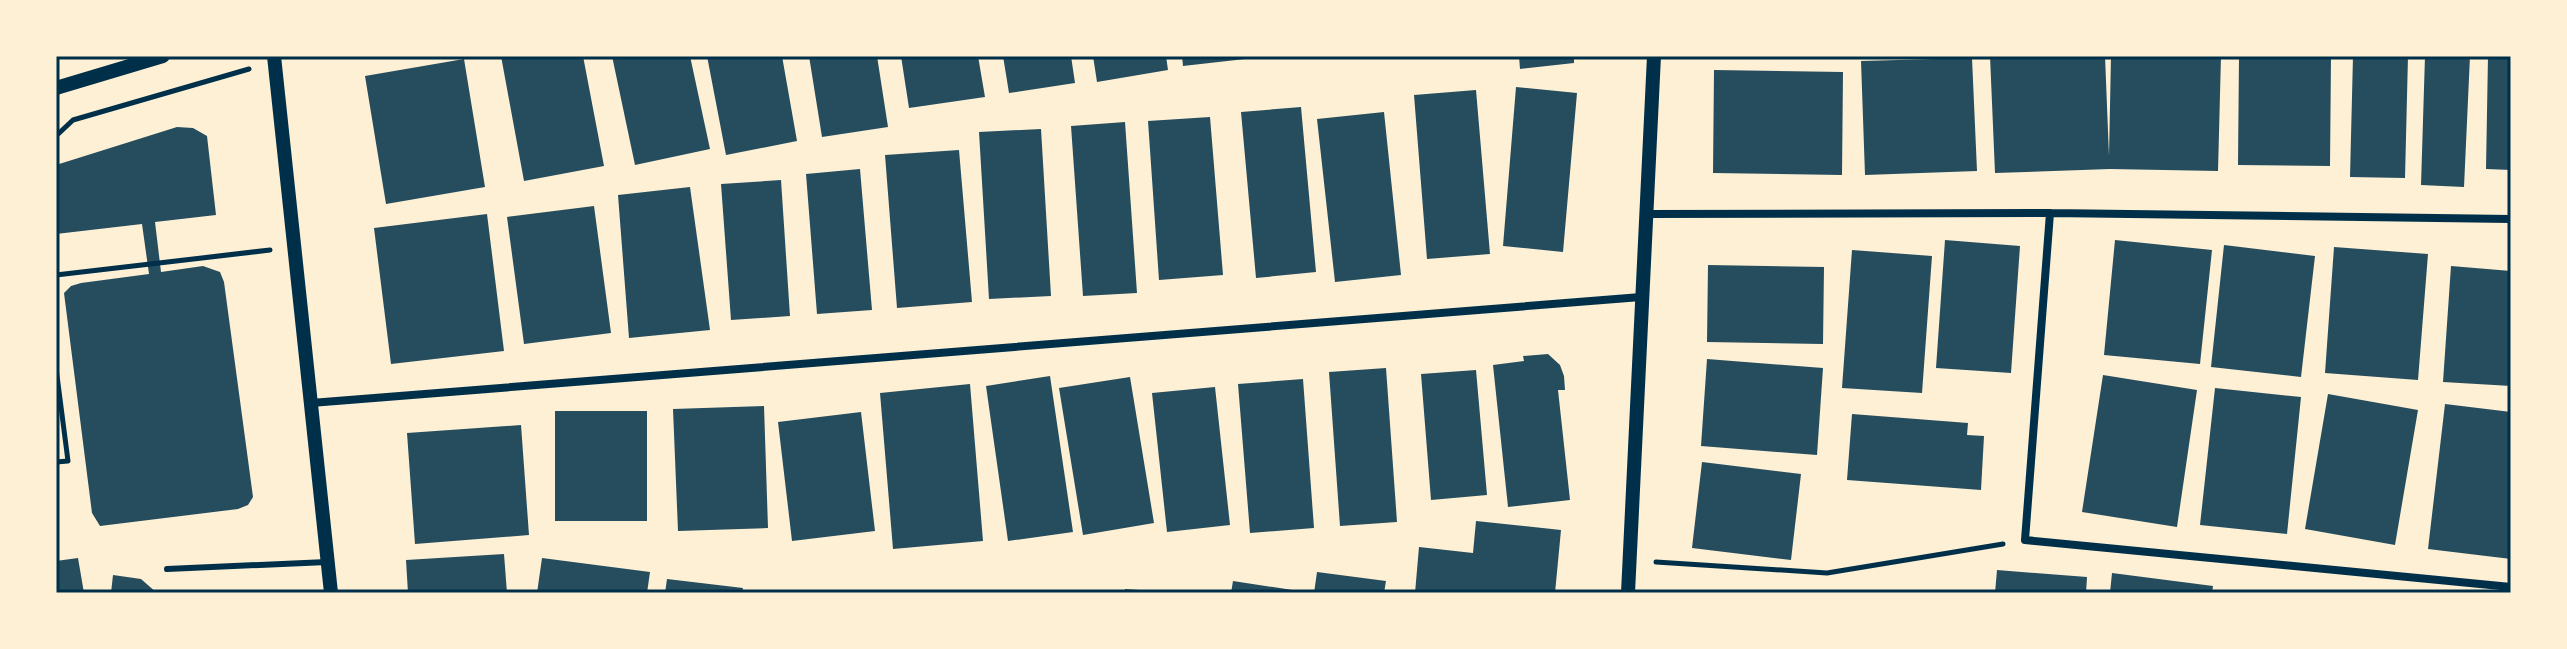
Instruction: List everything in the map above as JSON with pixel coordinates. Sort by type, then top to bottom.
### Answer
[{"type":"street","points":[[56,88],[163,56]]},
{"type":"street","points":[[1628,593],[1654,56]]},
{"type":"street","points":[[274,59],[331,593]]},
{"type":"street","points":[[1645,214],[2050,213],[2511,219]]},
{"type":"street","points":[[2050,213],[2025,540],[2511,587]]},
{"type":"street","points":[[311,403],[1641,297]]},
{"type":"lane","points":[[167,569],[328,562]]},
{"type":"path","points":[[56,136],[73,120],[274,59]]},
{"type":"path","points":[[56,275],[295,247]]},
{"type":"path","points":[[56,368],[68,461],[56,462]]},
{"type":"path","points":[[1631,560],[1827,573],[2025,540]]},
{"type":"building","points":[[501,56],[583,56],[604,166],[524,181]]},
{"type":"building","points":[[612,56],[690,56],[710,149],[635,165]]},
{"type":"building","points":[[707,56],[782,56],[797,141],[726,155]]},
{"type":"building","points":[[809,56],[877,56],[888,127],[822,137]]},
{"type":"building","points":[[901,56],[978,56],[985,97],[909,108]]},
{"type":"building","points":[[1003,56],[1071,56],[1075,83],[1009,93]]},
{"type":"building","points":[[1093,56],[1166,56],[1168,70],[1097,82]]},
{"type":"building","points":[[1182,56],[1254,56],[1254,58],[1183,66]]},
{"type":"building","points":[[1519,56],[1574,56],[1574,63],[1520,69]]},
{"type":"building","points":[[1990,56],[2105,56],[2109,156],[2111,56],[2221,56],[2218,171],[2110,169],[1995,173]]},
{"type":"building","points":[[2239,56],[2331,56],[2330,166],[2238,165]]},
{"type":"building","points":[[2353,56],[2408,56],[2405,178],[2350,177]]},
{"type":"building","points":[[2425,56],[2470,56],[2464,187],[2421,185]]},
{"type":"building","points":[[2488,56],[2511,56],[2511,170],[2486,169]]},
{"type":"building","points":[[1972,58],[1977,171],[1865,175],[1861,61]]},
{"type":"building","points":[[464,59],[485,187],[386,204],[365,76]]},
{"type":"building","points":[[1714,70],[1843,72],[1842,175],[1713,173]]},
{"type":"building","points":[[1516,87],[1577,93],[1563,252],[1503,246]]},
{"type":"building","points":[[1476,90],[1490,254],[1427,259],[1414,95]]},
{"type":"building","points":[[1301,107],[1316,272],[1256,278],[1241,112]]},
{"type":"building","points":[[1384,112],[1401,275],[1335,282],[1317,119]]},
{"type":"building","points":[[1210,117],[1223,275],[1159,280],[1148,121]]},
{"type":"building","points":[[1125,122],[1137,293],[1083,296],[1071,126]]},
{"type":"building","points":[[177,127],[193,128],[207,136],[216,215],[155,222],[161,272],[203,266],[220,272],[224,282],[253,497],[248,505],[238,509],[100,526],[92,513],[64,293],[71,286],[81,283],[149,274],[142,224],[56,234],[56,165]]},
{"type":"building","points":[[1041,129],[1051,296],[989,299],[979,132]]},
{"type":"building","points":[[959,150],[972,302],[897,308],[885,155]]},
{"type":"building","points":[[860,169],[872,310],[817,314],[806,174]]},
{"type":"building","points":[[781,180],[790,316],[731,320],[721,184]]},
{"type":"building","points":[[690,187],[710,330],[629,338],[618,195]]},
{"type":"building","points":[[594,206],[611,333],[524,344],[507,217]]},
{"type":"building","points":[[487,214],[504,351],[391,364],[374,228]]},
{"type":"building","points":[[1945,240],[2020,246],[2011,373],[1936,368]]},
{"type":"building","points":[[2115,240],[2212,250],[2200,364],[2104,355]]},
{"type":"building","points":[[2224,245],[2315,256],[2301,377],[2211,367]]},
{"type":"building","points":[[2334,247],[2428,254],[2418,380],[2325,373]]},
{"type":"building","points":[[1852,250],[1932,256],[1922,393],[1842,388]]},
{"type":"building","points":[[1708,265],[1824,267],[1823,344],[1707,342]]},
{"type":"building","points":[[2451,266],[2511,271],[2511,386],[2443,382]]},
{"type":"building","points":[[1548,354],[1560,365],[1564,376],[1565,390],[1558,390],[1570,500],[1508,507],[1493,365],[1524,361],[1523,356]]},
{"type":"building","points":[[1707,359],[1823,368],[1817,455],[1701,446]]},
{"type":"building","points":[[1386,368],[1397,522],[1340,526],[1329,372]]},
{"type":"building","points":[[1476,370],[1487,495],[1431,500],[1421,374]]},
{"type":"building","points":[[2103,375],[2197,390],[2177,527],[2082,512]]},
{"type":"building","points":[[1050,376],[1073,532],[1008,541],[986,386]]},
{"type":"building","points":[[1130,377],[1154,523],[1083,535],[1059,388]]},
{"type":"building","points":[[1303,379],[1314,528],[1250,533],[1238,384]]},
{"type":"building","points":[[970,384],[983,541],[893,549],[880,393]]},
{"type":"building","points":[[1215,387],[1230,525],[1167,532],[1152,393]]},
{"type":"building","points":[[2215,388],[2301,397],[2287,534],[2200,525]]},
{"type":"building","points":[[2328,394],[2418,410],[2395,545],[2305,529]]},
{"type":"building","points":[[2445,404],[2511,412],[2511,559],[2428,549]]},
{"type":"building","points":[[764,406],[768,528],[678,531],[673,409]]},
{"type":"building","points":[[555,411],[647,411],[647,521],[555,521]]},
{"type":"building","points":[[861,412],[875,531],[792,541],[778,422]]},
{"type":"building","points":[[1852,414],[1968,423],[1967,435],[1984,436],[1981,490],[1847,480]]},
{"type":"building","points":[[521,425],[529,535],[415,544],[407,433]]},
{"type":"building","points":[[1702,462],[1801,474],[1791,560],[1692,548]]},
{"type":"building","points":[[1476,521],[1561,530],[1555,593],[1415,593],[1419,547],[1473,553]]},
{"type":"building","points":[[504,554],[507,593],[408,593],[406,560]]},
{"type":"building","points":[[78,558],[84,593],[56,593],[56,561]]},
{"type":"building","points":[[542,558],[650,572],[647,593],[537,593]]},
{"type":"building","points":[[1997,570],[2087,577],[2086,593],[1995,593]]},
{"type":"building","points":[[1317,572],[1386,581],[1384,593],[1314,593]]},
{"type":"building","points":[[2112,573],[2213,586],[2212,593],[2110,593]]},
{"type":"building","points":[[113,575],[141,579],[157,593],[111,593]]},
{"type":"building","points":[[667,579],[743,588],[742,593],[665,593]]},
{"type":"building","points":[[1233,581],[1299,591],[1231,593]]},
{"type":"building","points":[[1125,589],[1153,591],[1153,593],[1125,593]]}]
